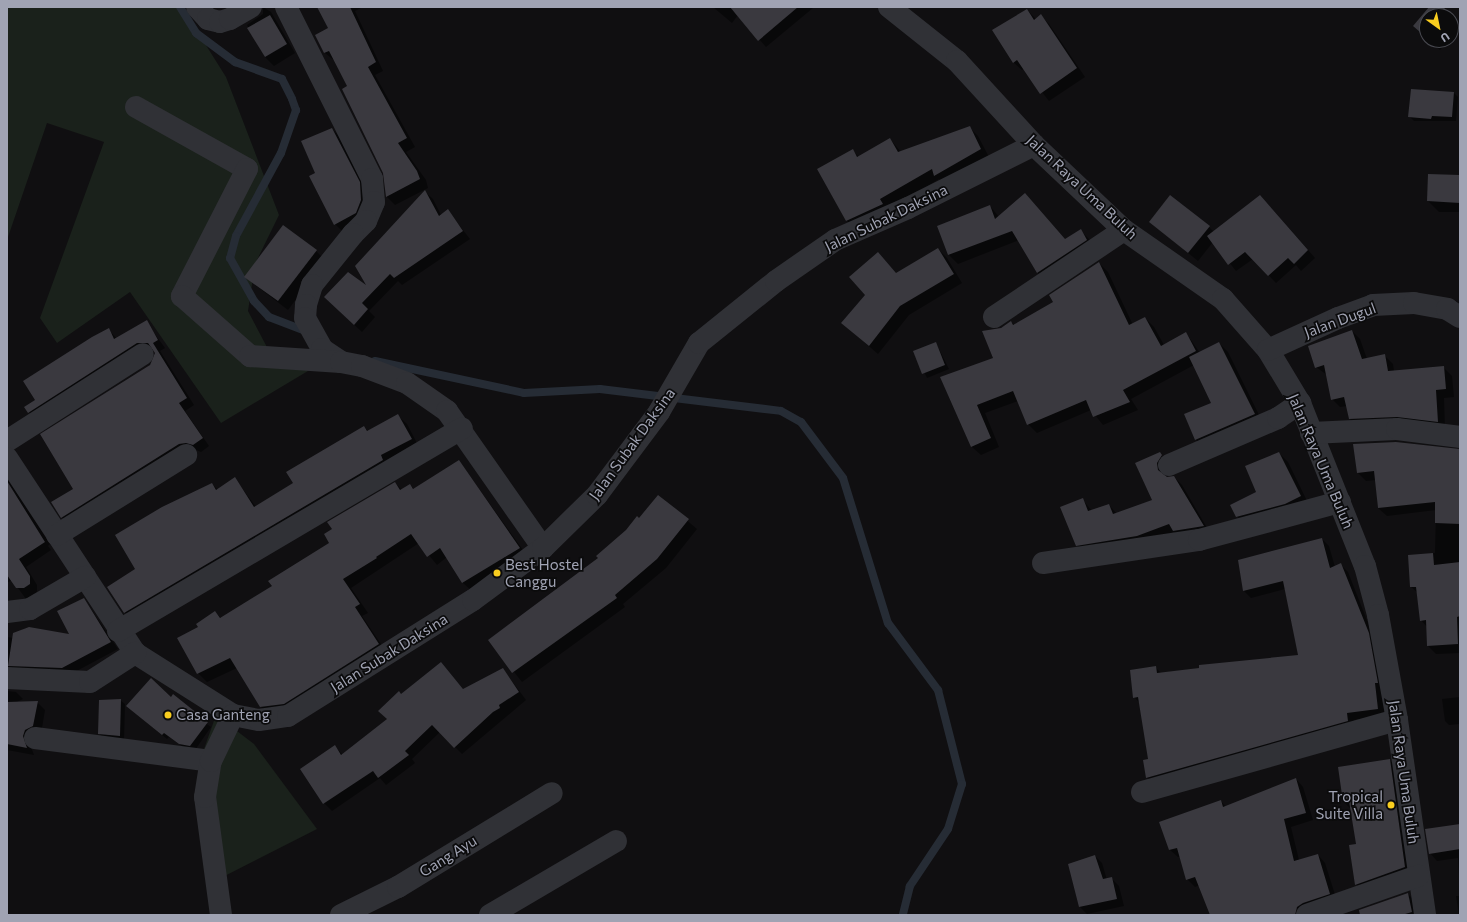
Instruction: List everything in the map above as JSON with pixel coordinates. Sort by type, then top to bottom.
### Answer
[{"type":"street","points":[[197,7],[208,19],[220,22],[230,20],[251,7]]},
{"type":"street","points":[[286,7],[372,179],[374,202],[366,221],[353,234],[312,285],[306,305],[305,318],[322,349],[341,362]]},
{"type":"street","name":"Jalan Raya Uma Buluh","points":[[889,7],[957,61],[1034,145],[1124,230],[1223,299],[1268,350],[1300,403],[1365,566],[1378,615],[1397,720],[1418,876],[1425,915]]},
{"type":"street","points":[[136,107],[247,169],[182,296],[250,356],[341,362],[362,366],[407,383],[447,411],[462,428],[543,548]]},
{"type":"street","name":"Jalan Subak Daksina","points":[[233,715],[260,720],[288,716],[473,600],[543,548],[597,495],[659,412],[699,343],[776,281],[835,240],[908,208],[1034,145]]},
{"type":"street","points":[[994,317],[1124,230]]},
{"type":"street","name":"Jalan Dugul","points":[[1268,350],[1338,318],[1373,305],[1414,303],[1447,309],[1460,317]]},
{"type":"street","points":[[7,441],[142,354]]},
{"type":"street","points":[[1169,465],[1278,418],[1300,403]]},
{"type":"street","points":[[118,631],[462,428]]},
{"type":"street","points":[[1311,433],[1397,429],[1460,437]]},
{"type":"street","points":[[57,536],[186,455]]},
{"type":"street","points":[[7,458],[85,577],[118,631],[135,653],[233,715],[211,761],[205,797],[221,915]]},
{"type":"street","points":[[1042,562],[1199,540],[1340,502]]},
{"type":"street","points":[[7,612],[30,609],[85,577]]},
{"type":"street","points":[[7,678],[90,682],[135,653]]},
{"type":"street","points":[[1142,792],[1397,720]]},
{"type":"street","points":[[35,738],[211,761]]},
{"type":"street","name":"Gang Ayu","points":[[341,915],[398,887],[552,793]]},
{"type":"street","points":[[490,915],[616,841]]},
{"type":"street","points":[[1307,915],[1418,876]]},
{"type":"shaded area","points":[[7,7],[182,7],[226,77],[279,215],[255,264],[248,311],[269,351],[313,368],[221,423],[130,292],[57,343],[40,318],[104,142],[47,123],[7,240]]},
{"type":"shaded area","points":[[216,715],[254,744],[317,829],[207,885],[198,766]]},
{"type":"building","points":[[317,7],[350,7],[376,62],[368,67],[407,138],[398,143],[417,171],[420,179],[386,197],[383,173],[342,89],[347,86],[329,51],[324,53],[315,35],[328,28]]},
{"type":"building","points":[[730,7],[798,7],[758,41]]},
{"type":"building","points":[[1443,7],[1444,8],[1428,8]]},
{"type":"building","points":[[1027,9],[1034,20],[1041,14],[1077,68],[1040,94],[1017,60],[1013,63],[992,30]]},
{"type":"building","points":[[270,15],[287,44],[265,57],[247,28]]},
{"type":"building","points":[[1419,19],[1419,31],[1413,26]]},
{"type":"building","points":[[1411,89],[1454,92],[1452,117],[1432,116],[1431,119],[1408,117]]},
{"type":"building","points":[[970,126],[981,149],[934,176],[932,169],[880,199],[883,204],[846,221],[817,169],[853,149],[857,157],[890,138],[898,152]]},
{"type":"building","points":[[332,128],[360,182],[361,200],[356,213],[334,225],[309,176],[315,173],[301,141]]},
{"type":"building","points":[[1428,174],[1460,175],[1460,203],[1427,201]]},
{"type":"building","points":[[425,190],[439,216],[448,209],[463,231],[394,278],[390,274],[362,303],[368,309],[354,325],[324,297],[348,272],[366,285],[355,266]]},
{"type":"building","points":[[1025,193],[1065,239],[1081,229],[1087,240],[1037,273],[1012,231],[948,255],[937,226],[990,205],[995,219]]},
{"type":"building","points":[[1170,195],[1210,226],[1188,253],[1149,222]]},
{"type":"building","points":[[1260,195],[1308,250],[1294,264],[1288,258],[1268,276],[1245,252],[1228,265],[1207,236]]},
{"type":"building","points":[[283,225],[317,250],[278,301],[244,277]]},
{"type":"building","points":[[938,248],[954,274],[900,306],[869,346],[841,323],[865,295],[849,277],[878,252],[896,273]]},
{"type":"building","points":[[1099,262],[1129,325],[1145,317],[1161,346],[1186,332],[1196,351],[1123,390],[1130,402],[1093,417],[1086,400],[1027,425],[1013,391],[977,405],[991,438],[971,447],[940,377],[993,358],[982,331],[1001,328],[1011,321],[1013,325],[1053,302],[1049,295]]},
{"type":"building","points":[[147,320],[158,340],[153,343],[187,398],[179,403],[203,438],[193,445],[186,443],[179,444],[61,518],[51,502],[73,489],[40,434],[150,365],[155,353],[148,343],[137,343],[28,413],[24,407],[35,400],[23,381],[92,337],[109,328],[114,339]]},
{"type":"building","points":[[1352,330],[1362,359],[1385,354],[1388,371],[1444,366],[1446,389],[1436,390],[1438,422],[1397,417],[1349,419],[1344,397],[1331,400],[1324,365],[1315,368],[1308,346]]},
{"type":"building","points":[[936,342],[945,365],[922,374],[913,351]]},
{"type":"building","points":[[1219,342],[1255,414],[1195,440],[1184,414],[1211,403],[1189,357]]},
{"type":"building","points":[[398,414],[412,439],[381,455],[383,460],[124,613],[107,587],[135,569],[115,535],[162,507],[212,483],[216,490],[235,477],[254,507],[293,483],[286,472],[364,426],[367,431]]},
{"type":"building","points":[[1396,442],[1460,449],[1460,524],[1435,523],[1435,502],[1378,508],[1374,471],[1357,473],[1353,444]]},
{"type":"building","points":[[1160,452],[1162,455],[1157,463],[1158,470],[1167,477],[1174,476],[1204,526],[1173,531],[1169,524],[1137,536],[1076,546],[1060,507],[1083,498],[1088,511],[1109,504],[1113,514],[1152,500],[1135,463]]},
{"type":"building","points":[[1279,452],[1301,496],[1285,504],[1236,517],[1230,505],[1256,492],[1245,466]]},
{"type":"building","points":[[459,460],[520,548],[462,583],[440,548],[427,557],[411,534],[376,557],[377,558],[343,579],[360,604],[355,607],[379,644],[284,704],[260,707],[230,658],[197,674],[177,638],[198,627],[196,624],[215,611],[220,618],[272,586],[268,581],[329,543],[324,534],[332,529],[327,522],[395,482],[400,490],[410,484],[413,489]]},
{"type":"building","points":[[7,481],[45,542],[19,559],[30,576],[30,584],[24,588],[16,588],[7,575]]},
{"type":"building","points":[[658,495],[689,519],[657,559],[615,595],[617,598],[512,673],[488,640],[598,558],[596,556],[626,530],[637,516],[639,518]]},
{"type":"building","points":[[1322,538],[1330,568],[1341,563],[1369,633],[1378,683],[1375,683],[1378,709],[1347,713],[1348,721],[1146,778],[1143,760],[1148,759],[1138,697],[1133,698],[1130,670],[1156,666],[1157,673],[1199,668],[1199,665],[1298,655],[1283,581],[1243,591],[1238,560]]},
{"type":"building","points":[[1433,553],[1434,565],[1460,562],[1460,616],[1457,617],[1458,644],[1427,646],[1426,620],[1420,621],[1416,587],[1410,587],[1408,555]]},
{"type":"building","points":[[84,598],[111,642],[62,668],[8,666],[13,633],[29,627],[69,634],[57,611]]},
{"type":"building","points":[[441,662],[463,689],[503,668],[519,692],[499,705],[500,708],[493,712],[454,748],[432,725],[405,751],[409,755],[378,778],[373,771],[323,804],[300,769],[335,745],[341,755],[387,719],[378,711],[399,691],[401,694]]},
{"type":"building","points":[[151,678],[171,697],[173,694],[208,722],[190,746],[179,744],[164,733],[162,735],[126,706]]},
{"type":"building","points":[[121,699],[120,736],[98,734],[99,700]]},
{"type":"building","points":[[38,701],[33,726],[25,730],[23,736],[27,748],[7,744],[7,702]]},
{"type":"building","points":[[1390,759],[1405,867],[1355,885],[1349,845],[1356,844],[1349,801],[1343,802],[1338,767]]},
{"type":"building","points":[[1296,778],[1306,813],[1284,819],[1294,861],[1318,854],[1330,894],[1303,903],[1297,907],[1295,915],[1210,915],[1195,877],[1186,880],[1177,848],[1169,850],[1159,822],[1221,800],[1223,807]]},
{"type":"building","points":[[1460,824],[1460,849],[1429,854],[1425,829]]},
{"type":"building","points":[[1095,855],[1103,879],[1112,877],[1117,899],[1079,907],[1068,864]]},
{"type":"building","points":[[1408,893],[1412,912],[1402,915],[1360,915],[1359,910]]},
{"type":"waterway","points":[[180,7],[196,33],[235,62],[282,79],[292,99],[296,110],[281,153],[236,236],[230,258],[254,301],[269,317],[308,332]]},
{"type":"waterway","points":[[375,361],[524,393],[600,389],[781,411],[801,422],[843,478],[888,623],[938,690],[962,784],[948,829],[910,886],[903,915]]},
{"type":"place","name":"Best Hostel Canggu","points":[[497,573]]},
{"type":"place","name":"Casa Ganteng","points":[[168,715]]},
{"type":"place","name":"Tropical Suite Villa","points":[[1391,805]]}]
